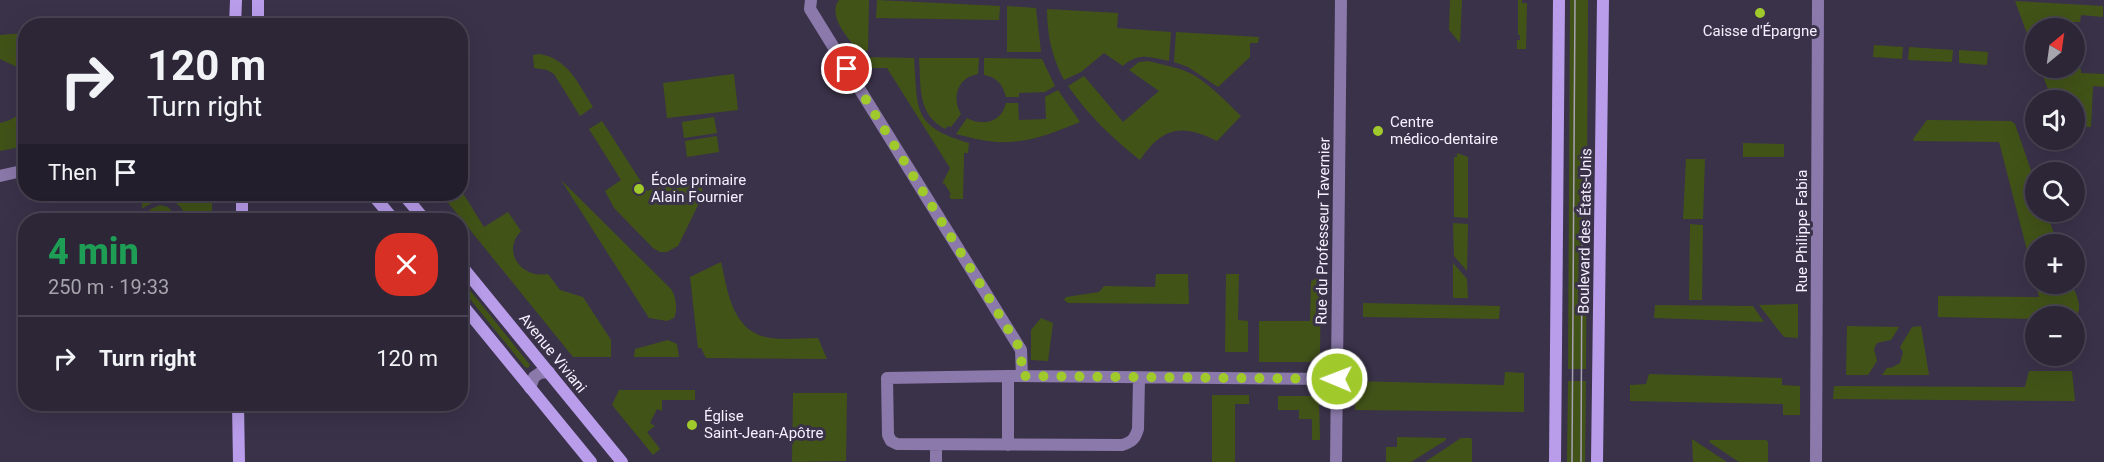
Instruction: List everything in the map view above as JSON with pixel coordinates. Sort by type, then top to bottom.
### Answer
[{"type":"main road","points":[[235,18],[236,0]]},
{"type":"main road","points":[[258,0],[258,18]]},
{"type":"main road","name":"Boulevard des États-Unis","points":[[1555,462],[1559,0]]},
{"type":"main road","name":"Boulevard des États-Unis","points":[[1598,462],[1603,0]]},
{"type":"main road","points":[[378,201],[388,213]]},
{"type":"main road","points":[[409,201],[419,213]]},
{"type":"main road","name":"Avenue Viviani","points":[[468,274],[621,462]]},
{"type":"main road","points":[[468,312],[591,462]]},
{"type":"main road","points":[[238,411],[239,462]]},
{"type":"street","points":[[811,0],[810,9],[1021,350],[1022,376]]},
{"type":"street","name":"Rue du Professeur Tavernier","points":[[1336,462],[1341,0]]},
{"type":"street","name":"Rue Philippe Fabia","points":[[1816,462],[1818,0]]},
{"type":"street","points":[[0,176],[18,172]]},
{"type":"street","points":[[531,388],[534,377],[540,373],[549,372]]},
{"type":"street","points":[[1008,376],[1008,445]]},
{"type":"street","points":[[1139,378],[1136,437],[1131,442],[1122,445],[897,444],[891,441],[888,435],[887,378],[1022,376],[1337,379]]},
{"type":"street","points":[[936,445],[936,462]]},
{"type":"green space","points":[[839,0],[869,0],[868,51],[857,50],[840,26],[835,13]]},
{"type":"green space","points":[[877,0],[1000,6],[999,20],[876,18]]},
{"type":"green space","points":[[1450,0],[1462,0],[1460,43],[1449,30]]},
{"type":"green space","points":[[1518,0],[1527,3],[1526,49],[1517,49],[1517,40],[1520,40]]},
{"type":"green space","points":[[1570,0],[1588,0],[1586,369],[1568,369]]},
{"type":"green space","points":[[2015,1],[2103,6],[2103,17],[2081,15],[2081,18],[2025,18],[2025,28]]},
{"type":"green space","points":[[1007,6],[1036,8],[1041,52],[1007,52]]},
{"type":"green space","points":[[1047,9],[1118,13],[1117,28],[1171,32],[1169,61],[1139,57],[1123,66],[1104,53],[1081,72],[1064,80],[1051,46]]},
{"type":"green space","points":[[1176,32],[1259,37],[1258,43],[1250,43],[1250,57],[1218,87],[1188,67],[1174,62]]},
{"type":"green space","points":[[18,34],[18,69],[0,59],[0,35]]},
{"type":"green space","points":[[1874,45],[1903,47],[1902,59],[1873,57]]},
{"type":"green space","points":[[1909,47],[1953,50],[1952,62],[1908,60]]},
{"type":"green space","points":[[1959,50],[1988,52],[1987,65],[1959,63]]},
{"type":"green space","points":[[539,54],[558,61],[565,67],[593,107],[580,116],[554,74],[547,70],[534,68],[533,55]]},
{"type":"green space","points":[[862,57],[914,58],[916,91],[922,114],[937,130],[969,143],[968,153],[964,153],[963,199],[951,199],[949,196],[951,194],[944,183],[942,184],[950,168],[887,68],[868,68]]},
{"type":"green space","points":[[919,58],[979,58],[978,74],[966,79],[958,89],[957,101],[961,114],[951,127],[948,126],[945,129],[936,123],[925,108],[922,99]]},
{"type":"green space","points":[[984,58],[1042,59],[1055,86],[1045,92],[1019,93],[1019,97],[1006,97],[999,82],[984,75]]},
{"type":"green space","points":[[1148,61],[1180,69],[1197,77],[1241,116],[1217,141],[1193,132],[1174,131],[1156,141],[1140,160],[1101,126],[1068,86],[1084,76],[1123,122],[1159,91],[1129,70],[1139,62]]},
{"type":"green space","points":[[2085,73],[2104,74],[2104,87],[2093,86],[2091,127],[2085,127],[2085,90],[2048,90],[2044,78],[2085,78]]},
{"type":"green space","points":[[734,74],[738,110],[667,118],[663,83]]},
{"type":"green space","points":[[1058,90],[1080,122],[1016,142],[988,141],[956,134],[967,118],[979,122],[991,121],[1000,115],[1006,103],[1018,103],[1019,120],[1046,119],[1045,97]]},
{"type":"green space","points":[[18,115],[18,147],[0,151],[0,123]]},
{"type":"green space","points":[[714,117],[717,133],[684,138],[682,122]]},
{"type":"green space","points":[[1927,120],[2011,121],[2015,124],[2028,162],[2025,162],[2025,222],[2050,222],[2054,234],[2025,234],[2025,242],[1999,142],[1914,141],[1913,139]]},
{"type":"green space","points":[[602,121],[647,191],[683,179],[697,181],[702,186],[703,195],[678,246],[667,252],[660,252],[653,248],[614,208],[605,191],[621,180],[589,129]]},
{"type":"green space","points":[[717,136],[719,152],[687,157],[685,141]]},
{"type":"green space","points":[[1743,143],[1784,144],[1784,157],[1743,157]]},
{"type":"green space","points":[[1457,153],[1468,157],[1468,218],[1454,217],[1454,157],[1457,157]]},
{"type":"green space","points":[[1686,159],[1705,159],[1703,219],[1683,219]]},
{"type":"green space","points":[[561,180],[671,289],[676,303],[674,318],[667,321],[649,318]]},
{"type":"green space","points":[[142,201],[158,201],[155,202],[142,209]]},
{"type":"green space","points":[[169,201],[212,201],[212,213],[184,213],[175,203]]},
{"type":"green space","points":[[447,201],[468,201],[484,227],[508,212],[521,231],[513,247],[517,262],[530,272],[548,274],[560,290],[583,297],[611,340],[611,357],[573,357],[468,227],[468,213],[456,213]]},
{"type":"green space","points":[[160,205],[168,207],[174,213],[146,213]]},
{"type":"green space","points":[[1453,223],[1468,224],[1467,271],[1454,256]]},
{"type":"green space","points":[[1690,224],[1703,225],[1702,300],[1689,300]]},
{"type":"green space","points":[[721,262],[734,309],[748,328],[758,335],[771,338],[818,338],[827,359],[706,358],[701,348],[698,348],[690,277]]},
{"type":"green space","points":[[1453,263],[1467,279],[1468,298],[1453,298]]},
{"type":"green space","points":[[1156,274],[1188,274],[1189,304],[1068,303],[1064,300],[1066,297],[1099,292],[1104,286],[1155,287]]},
{"type":"green space","points":[[1226,274],[1239,274],[1238,320],[1248,321],[1248,352],[1225,352]]},
{"type":"green space","points":[[1321,276],[1320,353],[1310,362],[1259,362],[1259,321],[1310,321],[1311,281]]},
{"type":"green space","points":[[468,288],[530,365],[528,368],[468,297]]},
{"type":"green space","points":[[2038,294],[2076,294],[2079,306],[2025,306],[2025,319],[1938,317],[1938,296],[2039,297]]},
{"type":"green space","points":[[1363,303],[1500,306],[1499,319],[1363,317]]},
{"type":"green space","points":[[1798,304],[1798,338],[1784,337],[1759,305]]},
{"type":"green space","points":[[1655,305],[1753,306],[1764,322],[1654,318]]},
{"type":"green space","points":[[1041,318],[1053,323],[1048,361],[1031,360],[1031,330]]},
{"type":"green space","points":[[1847,326],[1899,327],[1891,340],[1877,343],[1874,349],[1877,361],[1868,375],[1846,375]]},
{"type":"green space","points":[[1921,326],[1929,375],[1882,375],[1887,368],[1900,363],[1903,352],[1900,347],[1912,327]]},
{"type":"green space","points":[[668,340],[677,344],[679,357],[634,357],[635,349]]},
{"type":"green space","points":[[2029,371],[2072,371],[2075,401],[1833,399],[1834,386],[2025,387]]},
{"type":"green space","points":[[1505,372],[1524,373],[1524,412],[1355,410],[1355,381],[1504,385]]},
{"type":"green space","points":[[1649,374],[1782,378],[1782,385],[1800,386],[1800,415],[1783,415],[1783,404],[1630,401],[1630,385],[1646,384]]},
{"type":"green space","points":[[1568,381],[1586,381],[1585,462],[1567,462]]},
{"type":"green space","points":[[619,390],[695,390],[695,400],[662,400],[662,411],[657,409],[650,423],[655,426],[647,432],[660,449],[653,455],[612,405]]},
{"type":"green space","points":[[793,393],[847,393],[846,461],[792,462]]},
{"type":"green space","points":[[1212,395],[1249,395],[1249,404],[1235,404],[1235,462],[1212,462]]},
{"type":"green space","points":[[1278,396],[1311,396],[1319,399],[1320,440],[1312,440],[1312,419],[1299,419],[1299,410],[1278,410]]},
{"type":"green space","points":[[1397,437],[1446,438],[1446,440],[1411,462],[1386,462],[1386,447],[1397,447]]},
{"type":"green space","points":[[1461,438],[1472,440],[1472,462],[1425,462]]},
{"type":"green space","points":[[1692,439],[1727,462],[1693,462]]},
{"type":"green space","points":[[1710,440],[1766,440],[1768,442],[1768,462],[1739,462],[1709,442]]},
{"type":"tram line","points":[[1572,462],[1575,0]]},
{"type":"tram line","points":[[1581,462],[1582,240]]},
{"type":"place","name":"Caisse d'Épargne","points":[[1760,13]]},
{"type":"place","name":"Centre médico-dentaire","points":[[1378,131]]},
{"type":"place","name":"École primaire Alain Fournier","points":[[639,189]]},
{"type":"place","name":"Église Saint-Jean-Apôtre","points":[[692,425]]},
{"type":"route","points":[[847,69],[1021,350],[1022,376],[1337,379]]}]
